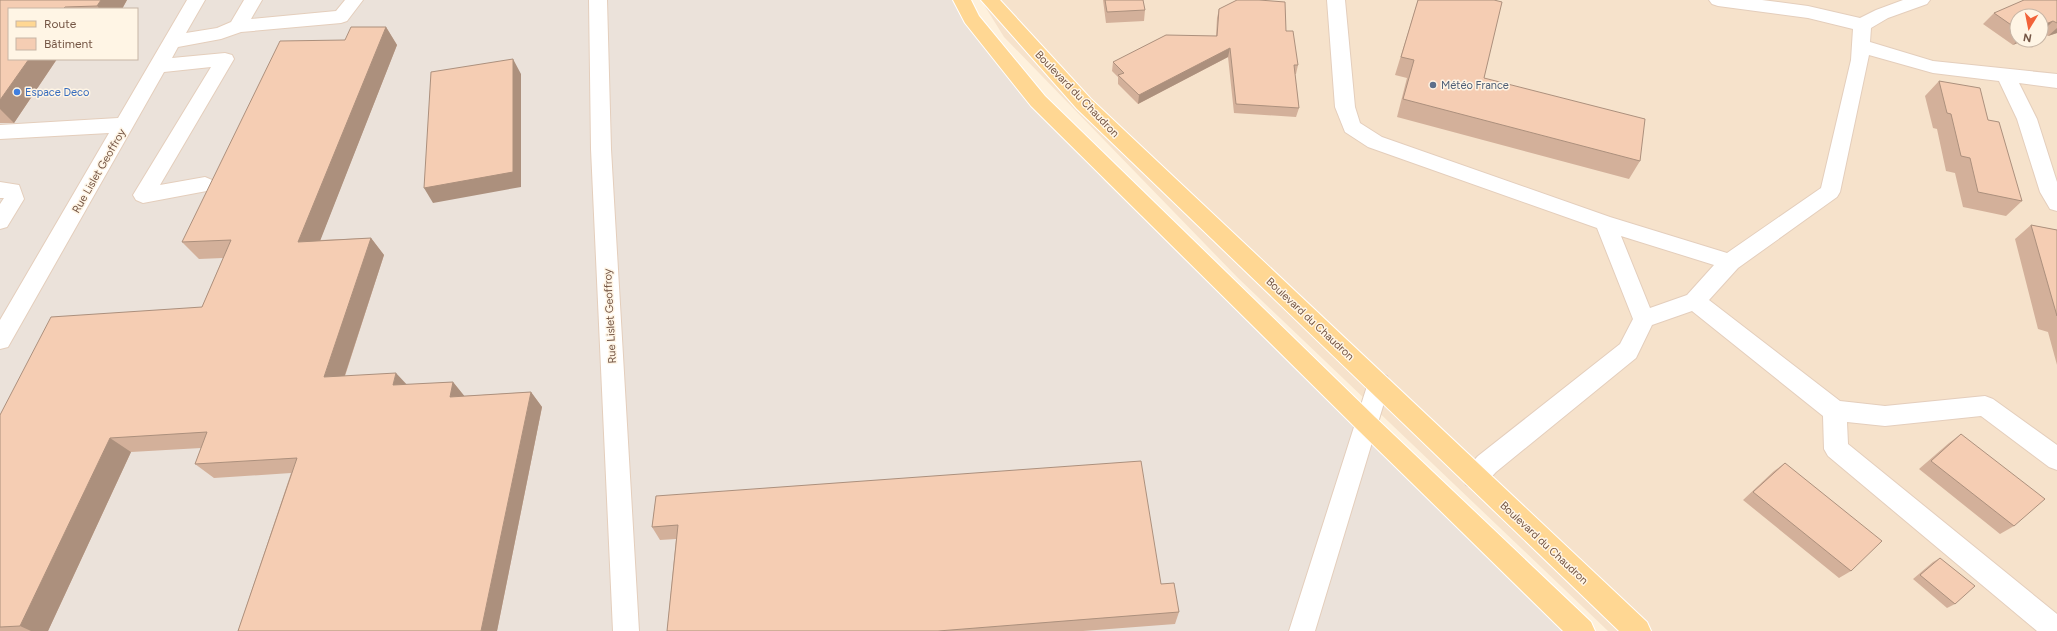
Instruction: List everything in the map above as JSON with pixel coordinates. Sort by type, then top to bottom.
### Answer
[{"type":"main road","points":[[962,0],[971,19],[1038,101],[1367,424],[1582,631]]},
{"type":"main road","name":"Boulevard du Chaudron","points":[[991,2],[1084,104],[1638,631]]},
{"type":"street","name":"Rue Lislet Geoffroy","points":[[0,340],[196,0]]},
{"type":"street","points":[[238,26],[253,0]]},
{"type":"street","points":[[172,42],[221,33],[238,26],[341,17],[354,0]]},
{"type":"street","name":"Rue Lislet Geoffroy","points":[[598,0],[601,149],[626,631]]},
{"type":"street","points":[[1336,0],[1345,107],[1352,127],[1374,142],[1605,223],[1730,262]]},
{"type":"street","points":[[1718,0],[1808,12],[1862,25],[1882,14],[1922,0]]},
{"type":"street","points":[[1475,477],[1487,464],[1628,351],[1644,319],[1695,301],[1730,262],[1830,192],[1860,60],[1862,25]]},
{"type":"street","points":[[1861,46],[1933,66],[2057,81]]},
{"type":"street","points":[[158,66],[225,59],[143,195],[205,185]]},
{"type":"street","points":[[2006,76],[2027,119],[2050,192],[2057,203]]},
{"type":"street","points":[[0,132],[125,125]]},
{"type":"street","points":[[0,190],[12,190],[14,199],[0,221]]},
{"type":"street","points":[[1605,223],[1644,319]]},
{"type":"street","points":[[1695,301],[1835,411],[1885,416],[1985,406],[2057,459]]},
{"type":"street","points":[[1302,631],[1379,383]]},
{"type":"street","points":[[1835,411],[1836,449],[2057,631]]},
{"type":"shaded area","points":[[0,0],[964,0],[987,43],[1104,180],[1562,631],[0,631]]},
{"type":"shaded area","points":[[981,0],[2057,0],[2057,631],[1608,631],[1238,278],[1004,37]]},
{"type":"building","points":[[0,0],[101,0],[97,6],[64,8],[8,8],[8,60],[28,60],[0,100]]},
{"type":"building","points":[[1105,0],[1143,0],[1145,10],[1107,12]]},
{"type":"building","points":[[1237,0],[1285,2],[1286,31],[1293,31],[1298,65],[1294,65],[1299,108],[1236,104],[1230,48],[1139,95],[1118,75],[1124,73],[1113,62],[1166,35],[1217,36],[1219,9]]},
{"type":"building","name":"Météo France","points":[[1418,0],[1494,0],[1502,2],[1484,78],[1645,119],[1640,161],[1403,99],[1414,60],[1401,57]]},
{"type":"building","points":[[2024,0],[2057,0],[2057,23],[2053,21],[2049,23],[2049,8],[2009,8],[2009,23],[1994,13]]},
{"type":"building","points":[[351,27],[386,27],[298,242],[371,238],[324,377],[396,373],[393,385],[453,382],[450,397],[531,392],[481,631],[238,631],[297,458],[195,464],[207,432],[110,438],[20,626],[0,627],[0,415],[51,317],[202,307],[231,240],[182,242],[280,41],[345,40]]},
{"type":"building","points":[[513,59],[513,172],[424,188],[431,72]]},
{"type":"building","points":[[1939,81],[1980,88],[1988,120],[1999,122],[2022,201],[1978,192],[1970,158],[1961,156],[1951,114],[1947,113]]},
{"type":"building","points":[[2031,225],[2057,230],[2057,316]]},
{"type":"building","points":[[1961,434],[2045,499],[2014,526],[1931,461]]},
{"type":"building","points":[[1141,461],[1161,584],[1174,583],[1179,612],[938,631],[667,631],[678,525],[652,527],[656,496]]},
{"type":"building","points":[[1785,463],[1882,541],[1851,571],[1753,492]]},
{"type":"building","points":[[1940,558],[1975,586],[1955,604],[1920,575]]},
{"type":"place","name":"Météo France","points":[[1433,85]]},
{"type":"place","name":"Espace Deco","points":[[17,92]]}]
